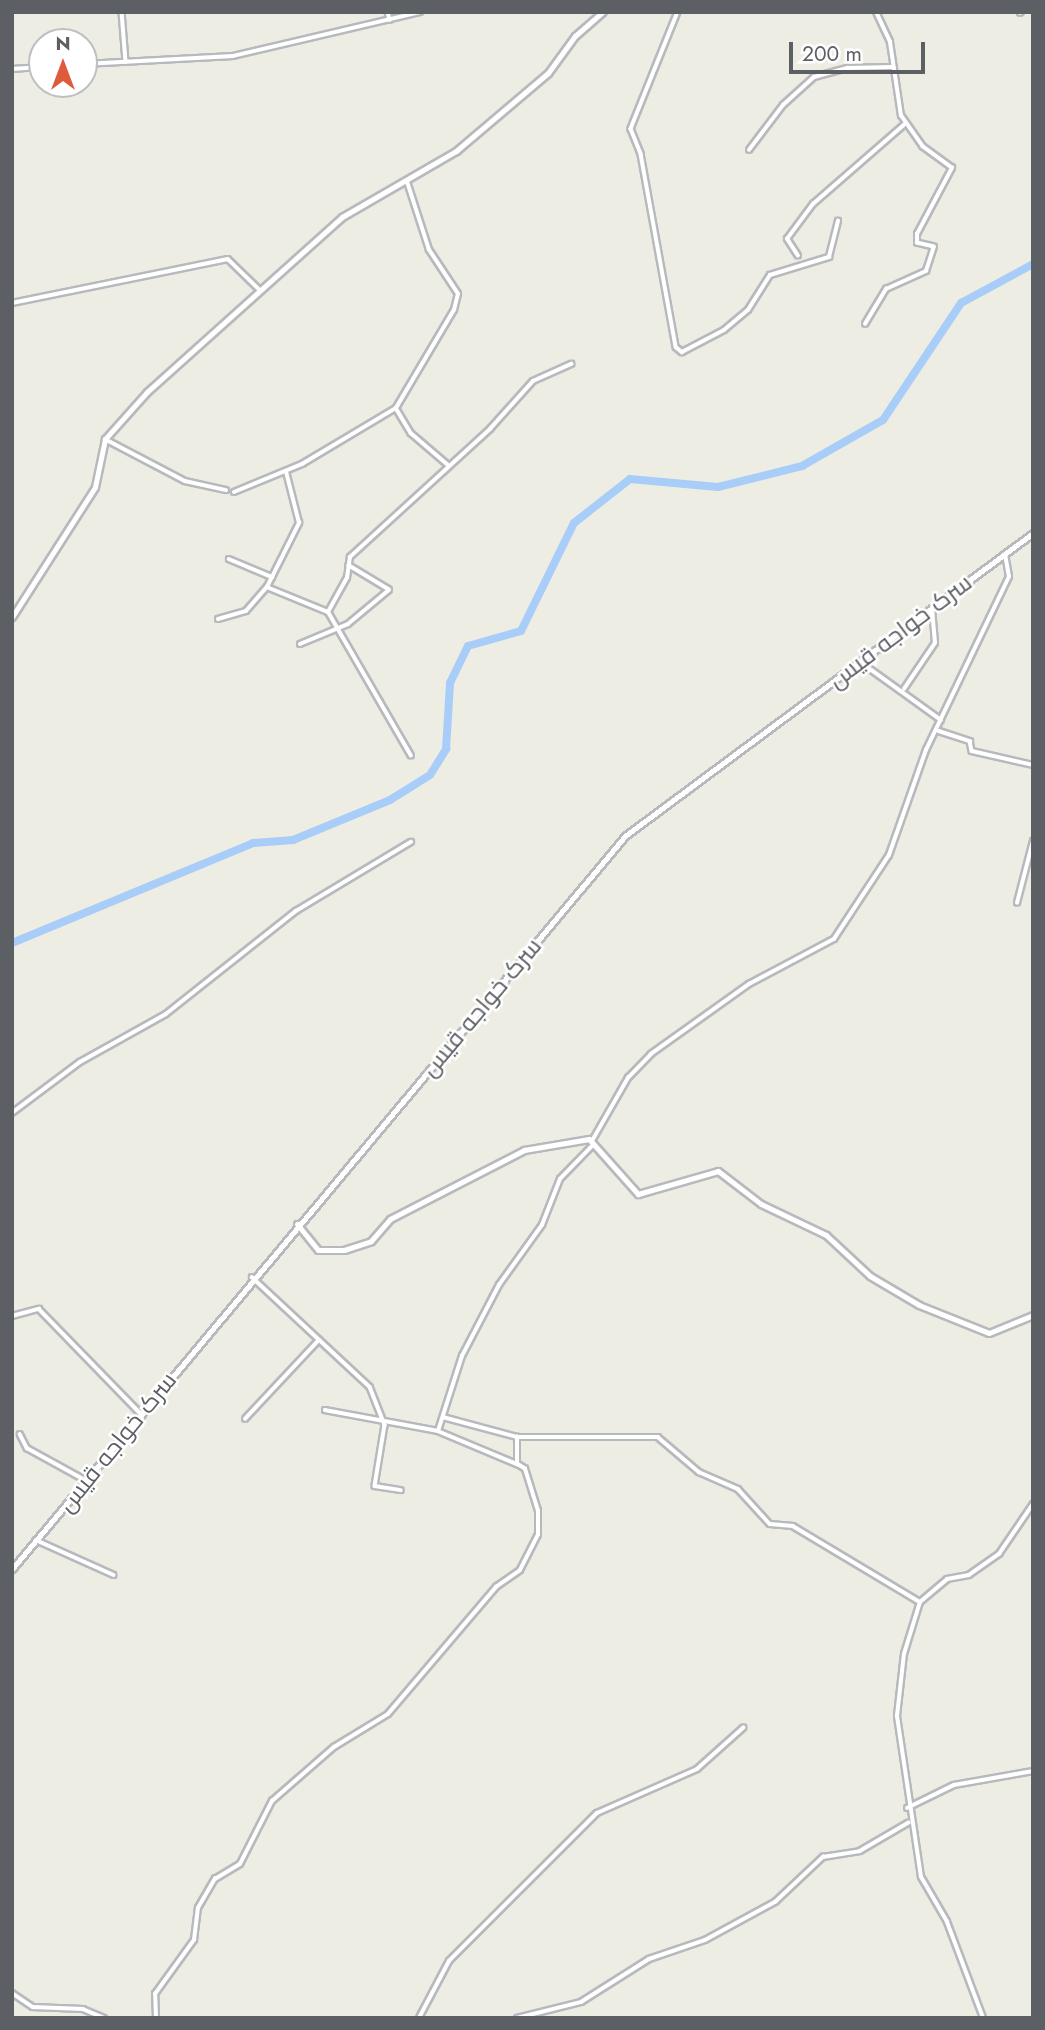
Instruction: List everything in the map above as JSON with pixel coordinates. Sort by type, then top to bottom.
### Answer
[{"type":"street","points":[[122,12],[126,62]]},
{"type":"street","points":[[388,12],[390,20]]},
{"type":"street","points":[[98,63],[233,56],[420,12]]},
{"type":"street","points":[[12,617],[96,487],[105,439],[260,289],[342,217],[407,182],[456,151],[548,73],[575,36],[603,12]]},
{"type":"street","points":[[678,12],[631,130],[641,154],[676,347],[682,352],[724,330],[748,310],[770,275],[829,257],[838,221]]},
{"type":"street","points":[[865,324],[886,289],[922,277],[935,253],[932,245],[917,243],[917,234],[952,168],[905,124],[893,67],[876,12]]},
{"type":"street","points":[[749,150],[783,105],[814,77],[848,68],[893,67]]},
{"type":"street","points":[[798,256],[787,239],[813,204],[905,124]]},
{"type":"street","points":[[234,492],[286,471],[396,408],[458,301],[455,285],[429,250],[407,182]]},
{"type":"street","points":[[12,303],[228,259],[260,289]]},
{"type":"street","points":[[328,612],[349,566],[354,548],[490,429],[533,381],[571,364]]},
{"type":"street","points":[[396,408],[411,433],[447,464]]},
{"type":"street","points":[[105,439],[185,481],[226,489]]},
{"type":"street","points":[[218,619],[246,611],[267,587],[299,523],[286,471]]},
{"type":"street","name":"سرک خواجه قیس","points":[[12,1569],[297,1224],[625,836],[1033,533]]},
{"type":"street","points":[[438,1431],[461,1356],[499,1284],[542,1225],[560,1179],[592,1144],[628,1078],[651,1054],[749,984],[834,939],[889,855],[926,750],[939,731],[941,720],[1009,577],[1005,553]]},
{"type":"street","points":[[229,559],[272,577]]},
{"type":"street","points":[[300,644],[371,608],[389,590],[349,566]]},
{"type":"street","points":[[267,587],[328,612],[411,755]]},
{"type":"street","points":[[904,689],[935,643],[932,608]]},
{"type":"street","points":[[859,661],[904,689],[941,720]]},
{"type":"street","points":[[939,731],[970,741],[972,751],[1033,765]]},
{"type":"street","points":[[1017,903],[1033,841]]},
{"type":"street","points":[[12,1114],[80,1062],[166,1014],[290,915],[411,842]]},
{"type":"street","points":[[297,1224],[318,1250],[344,1250],[371,1241],[390,1219],[524,1150],[592,1144]]},
{"type":"street","points":[[592,1144],[638,1194],[718,1171],[761,1204],[826,1235],[880,1282],[989,1333],[1033,1315]]},
{"type":"street","points":[[252,1278],[370,1387],[382,1419],[376,1486],[401,1490]]},
{"type":"street","points":[[12,1316],[39,1309],[140,1413]]},
{"type":"street","points":[[246,1419],[320,1340]]},
{"type":"street","points":[[156,2018],[155,1994],[194,1940],[198,1908],[215,1880],[240,1864],[272,1801],[334,1747],[388,1714],[496,1587],[520,1570],[538,1535],[538,1511],[525,1469],[517,1464],[438,1431],[325,1410]]},
{"type":"street","points":[[443,1417],[517,1437],[658,1437],[699,1472],[738,1489],[770,1524],[793,1526],[920,1602]]},
{"type":"street","points":[[20,1434],[27,1448],[85,1480]]},
{"type":"street","points":[[517,1437],[517,1464]]},
{"type":"street","points":[[982,2018],[947,1922],[920,1877],[908,1823],[897,1716],[904,1654],[920,1602],[947,1579],[969,1575],[999,1554],[1033,1504]]},
{"type":"street","points":[[36,1540],[114,1575]]},
{"type":"street","points":[[419,2018],[449,1961],[597,1813],[697,1769],[743,1728]]},
{"type":"street","points":[[907,1808],[954,1785],[1033,1771]]},
{"type":"street","points":[[517,2018],[581,2002],[649,1959],[705,1940],[775,1902],[823,1857],[860,1851],[908,1823]]},
{"type":"street","points":[[12,1993],[33,2007],[83,2009],[104,2018]]},
{"type":"waterway","points":[[12,943],[253,843],[293,840],[390,800],[430,775],[446,749],[450,683],[468,646],[521,631],[574,523],[630,479],[718,487],[802,466],[883,420],[961,303],[1033,264]]}]
